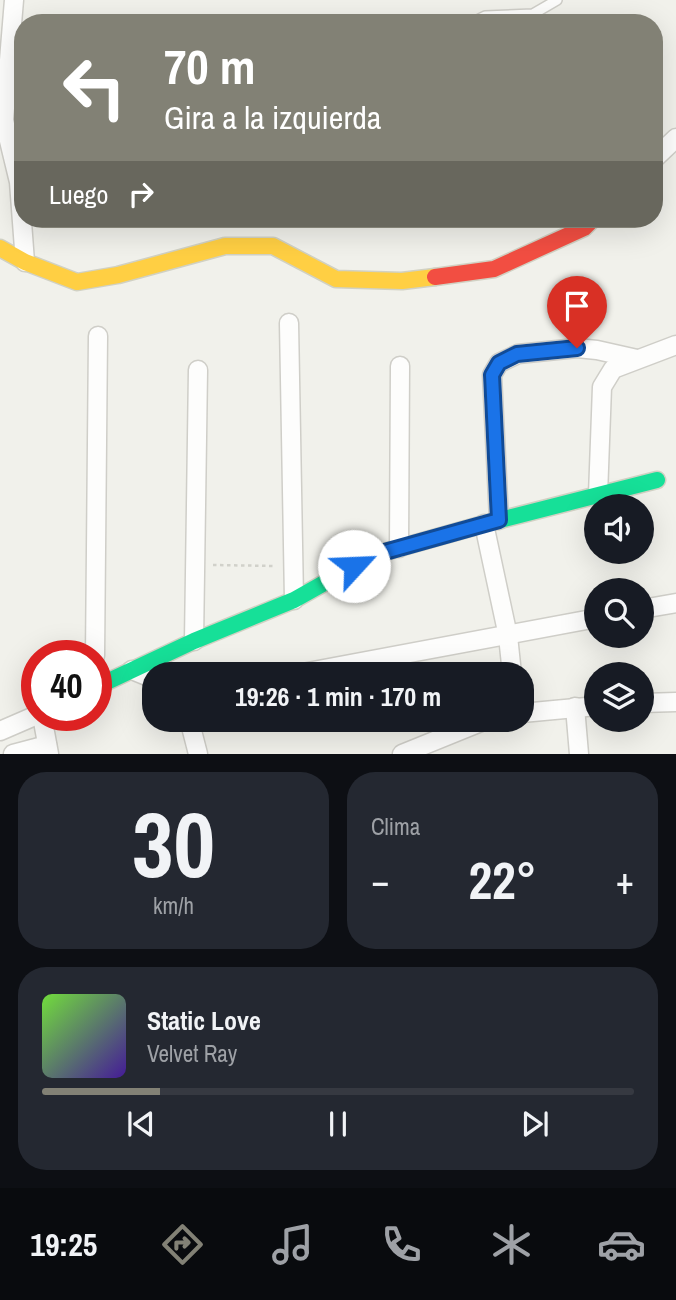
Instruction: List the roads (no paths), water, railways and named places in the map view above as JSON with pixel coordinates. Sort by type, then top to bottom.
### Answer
[{"type":"street","points":[[14,0],[4,120],[14,155]]},
{"type":"street","points":[[663,150],[676,138]]},
{"type":"street","points":[[23,228],[25,262]]},
{"type":"street","points":[[0,248],[25,262],[77,282],[118,275],[225,246],[273,246],[336,279],[402,281],[494,270],[584,228]]},
{"type":"street","points":[[289,323],[294,600]]},
{"type":"street","points":[[95,640],[98,336]]},
{"type":"street","points":[[598,494],[602,387],[613,369],[676,345]]},
{"type":"street","points":[[511,662],[492,522],[492,375],[499,363],[517,354],[577,348],[637,359]]},
{"type":"street","points":[[399,548],[400,366]]},
{"type":"street","points":[[194,641],[198,370]]},
{"type":"street","points":[[602,494],[657,480]]},
{"type":"street","points":[[112,679],[194,641],[294,600],[374,555],[584,499]]},
{"type":"street","points":[[654,608],[676,603]]},
{"type":"street","points":[[364,662],[584,621]]},
{"type":"street","points":[[132,670],[142,674]]},
{"type":"street","points":[[654,703],[676,702]]},
{"type":"street","points":[[575,707],[579,754]]},
{"type":"street","points":[[534,712],[584,707]]},
{"type":"street","points":[[0,731],[21,722]]},
{"type":"street","points":[[13,754],[48,750],[45,731]]},
{"type":"street","points":[[192,732],[198,754]]},
{"type":"street","points":[[402,754],[456,732]]},
{"type":"lane","points":[[533,14],[557,0]]}]
